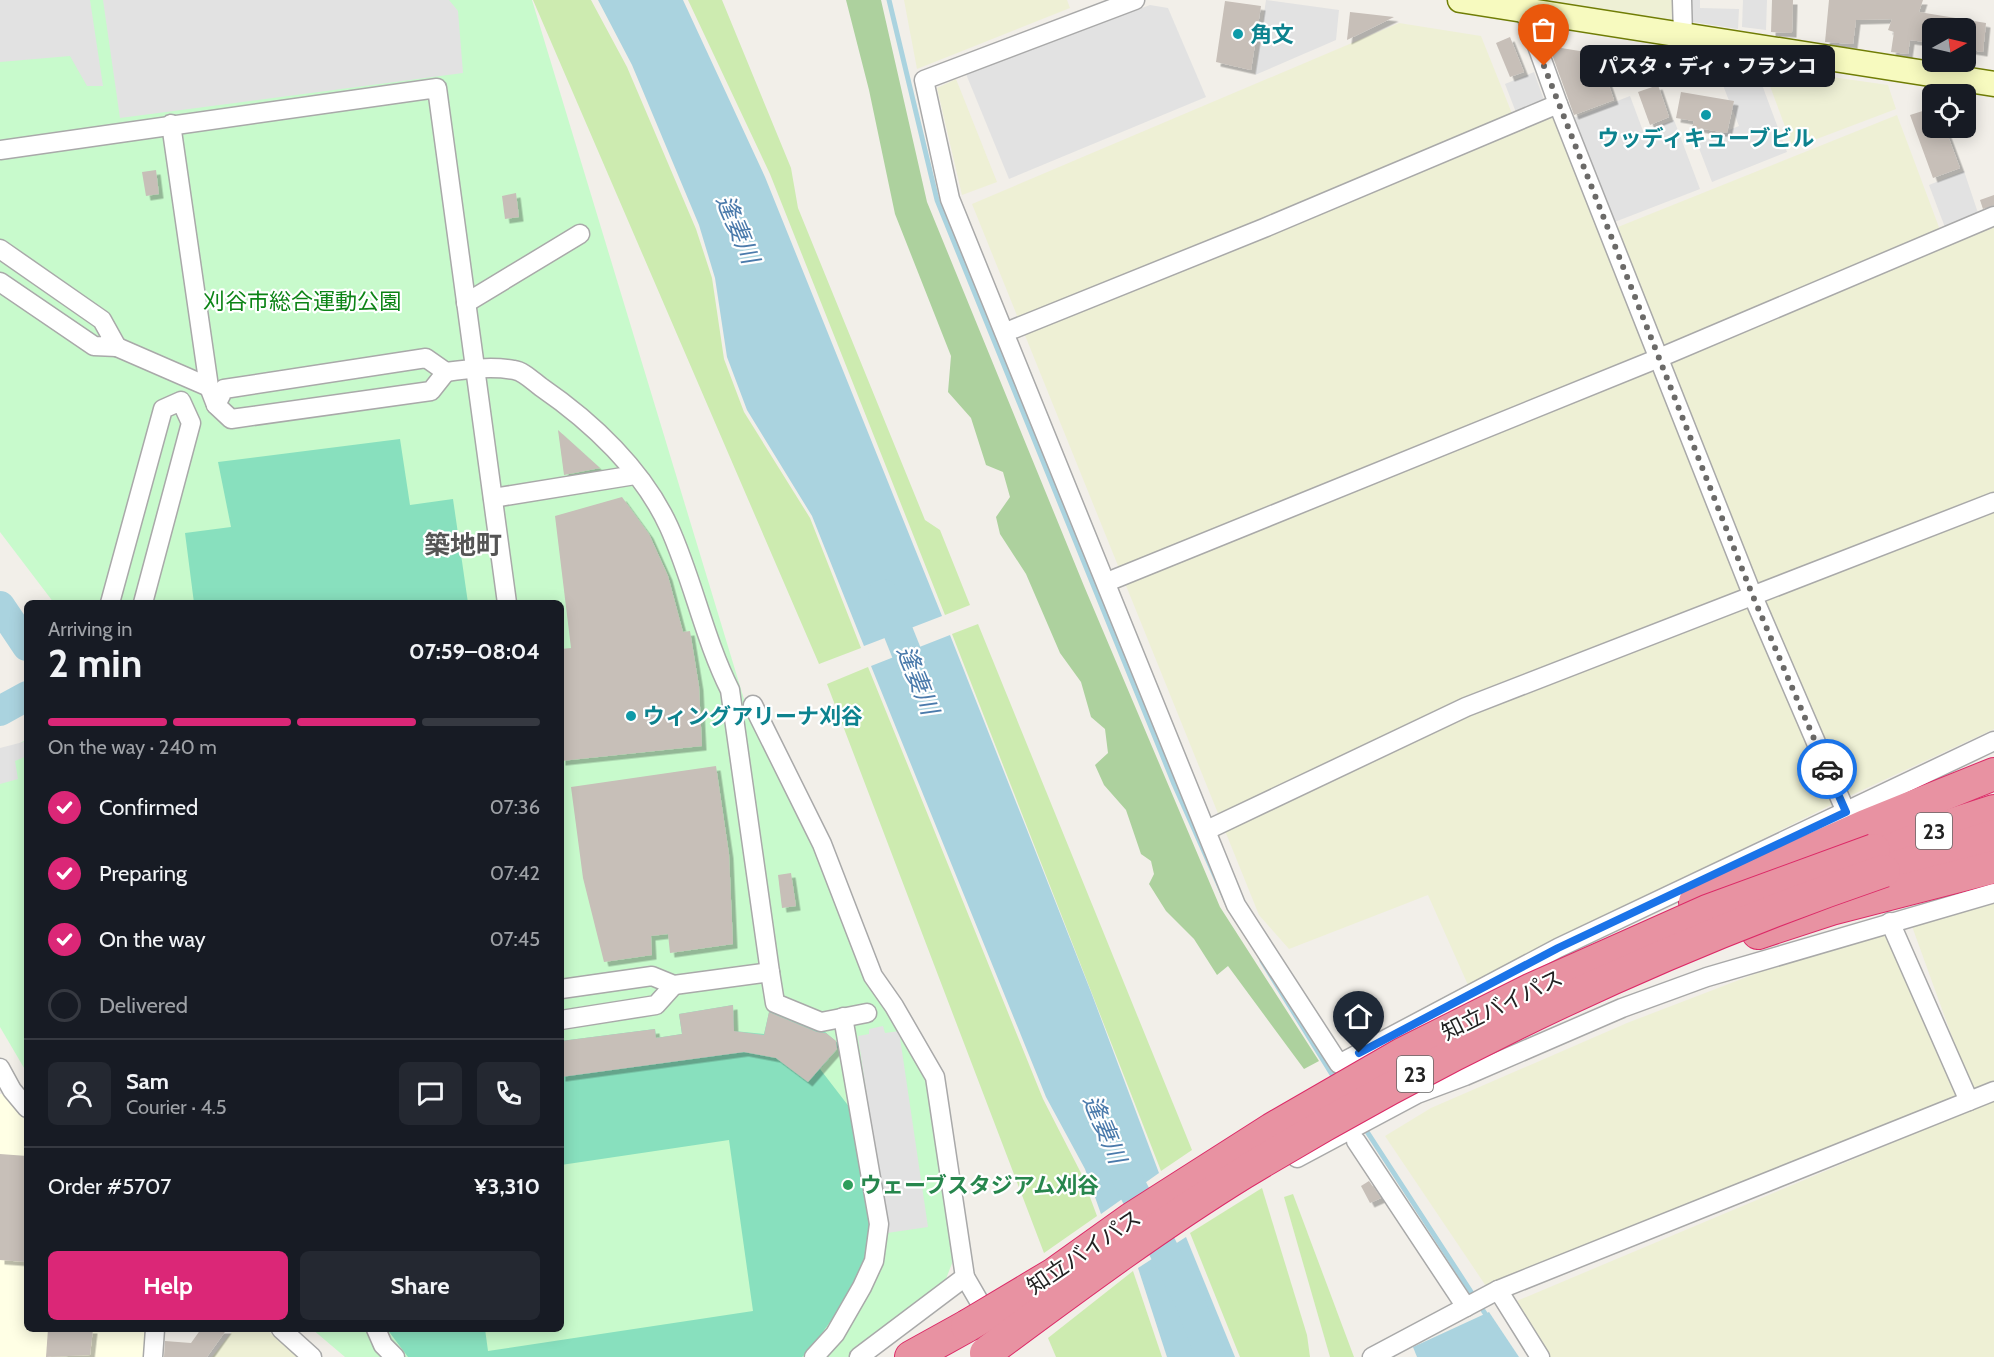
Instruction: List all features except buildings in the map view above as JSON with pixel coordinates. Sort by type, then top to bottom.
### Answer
[{"type":"highway","points":[[1633,944],[1659,918],[1865,826],[1994,774]]},
{"type":"highway","name":"知立バイパス","points":[[996,1355],[1130,1248],[1242,1174],[1450,1055],[1654,959],[1794,902],[1879,860],[1994,812]]},
{"type":"highway","name":"知立バイパス","points":[[929,1357],[975,1317],[1054,1274],[1131,1219],[1272,1129],[1392,1060],[1532,989],[1707,911],[1879,860],[1994,836]]},
{"type":"highway","points":[[1450,1055],[1533,1030],[1678,964],[1784,923],[1994,867]]},
{"type":"highway","name":"23","points":[[910,1357],[975,1317]]},
{"type":"main road","points":[[1460,0],[1994,84]]},
{"type":"street","points":[[1135,0],[924,80],[950,199],[1236,905],[1339,1064],[1558,948],[1994,741]]},
{"type":"street","points":[[1682,0],[1683,35]]},
{"type":"street","points":[[1524,10],[1558,104],[1752,594],[1846,812]]},
{"type":"street","points":[[0,150],[437,88],[507,600]]},
{"type":"street","points":[[1005,332],[1264,228],[1558,104]]},
{"type":"street","points":[[171,124],[209,387],[216,405],[231,419],[431,392],[446,372]]},
{"type":"street","points":[[1107,582],[1659,358],[1994,216]]},
{"type":"street","points":[[466,303],[580,234]]},
{"type":"street","points":[[1,247],[102,320],[117,346]]},
{"type":"street","points":[[0,282],[94,346],[117,346],[209,387]]},
{"type":"street","points":[[216,405],[224,389],[426,358],[446,372],[475,368],[516,370],[559,399],[610,443],[635,475],[668,526],[717,664],[730,690],[775,1003],[821,1022],[867,1013]]},
{"type":"street","points":[[111,600],[163,409],[209,387]]},
{"type":"street","points":[[144,600],[190,423],[181,401]]},
{"type":"street","points":[[493,498],[635,475]]},
{"type":"street","points":[[1207,830],[1466,707],[1752,594],[1994,502]]},
{"type":"street","points":[[753,705],[822,844],[873,976],[894,1006],[935,1077],[965,1277],[975,1317]]},
{"type":"street","points":[[1125,1266],[1228,1196],[1417,1094],[1675,988],[1994,892]]},
{"type":"street","points":[[1890,922],[1969,1101]]},
{"type":"street","points":[[564,989],[652,976],[674,985],[770,972]]},
{"type":"street","points":[[564,1020],[656,1005],[674,985]]},
{"type":"street","points":[[814,1357],[835,1334],[864,1282],[874,1261],[879,1224],[843,1017]]},
{"type":"street","points":[[0,1068],[6,1090],[24,1105]]},
{"type":"street","points":[[1372,1357],[1498,1290],[1994,1091]]},
{"type":"street","points":[[1356,1141],[1466,1307]]},
{"type":"street","points":[[859,1357],[965,1277]]},
{"type":"street","points":[[1498,1290],[1540,1357]]},
{"type":"street","points":[[153,1357],[155,1332]]},
{"type":"street","points":[[284,1332],[312,1357]]},
{"type":"street","points":[[377,1332],[383,1345],[394,1357]]},
{"type":"shaded area","points":[[0,0],[90,0],[103,86],[87,86],[70,56],[0,62]]},
{"type":"shaded area","points":[[103,0],[449,0],[458,11],[463,73],[120,118]]},
{"type":"shaded area","points":[[904,0],[1067,0],[1070,8],[917,69]]},
{"type":"shaded area","points":[[1266,0],[1339,10],[1336,40],[1255,75]]},
{"type":"shaded area","points":[[1549,0],[1673,0],[1673,21]]},
{"type":"shaded area","points":[[1686,0],[1700,0],[1700,8],[1739,9],[1738,29],[1687,21]]},
{"type":"shaded area","points":[[1743,0],[1767,0],[1766,30],[1742,27]]},
{"type":"shaded area","points":[[1150,5],[1168,8],[1206,97],[1009,179],[966,74]]},
{"type":"shaded area","points":[[1399,23],[1481,36],[1519,131],[1555,116],[1603,233],[1897,115],[1946,246],[1994,227],[1994,729],[1841,800],[1468,985],[1428,895],[1289,949],[1259,915],[972,204]]},
{"type":"shaded area","points":[[1713,60],[1755,66],[1787,152],[1712,182],[1697,143],[1739,126]]},
{"type":"shaded area","points":[[1763,67],[1888,85],[1896,109],[1793,148]]},
{"type":"shaded area","points":[[1534,72],[1545,103],[1517,115],[1505,84]]},
{"type":"shaded area","points":[[956,79],[997,182],[962,195],[937,88]]},
{"type":"shaded area","points":[[1630,96],[1643,131],[1674,120],[1700,189],[1612,223],[1571,119]]},
{"type":"shaded area","points":[[1964,171],[1979,216],[1946,230],[1929,185]]},
{"type":"shaded area","points":[[24,742],[24,757],[15,761],[18,779],[0,784],[0,748]]},
{"type":"shaded area","points":[[1994,901],[1994,1083],[1972,1092],[1909,918]]},
{"type":"shaded area","points":[[1890,922],[1960,1098],[1492,1295],[1385,1136],[1431,1108],[1627,1023]]},
{"type":"shaded area","points":[[883,1026],[885,1033],[899,1031],[928,1227],[887,1233],[858,1036],[869,1034],[869,1029]]},
{"type":"shaded area","points":[[0,1094],[4,1094],[24,1119],[24,1332],[146,1332],[145,1357],[0,1357]]},
{"type":"shaded area","points":[[1994,1100],[1994,1357],[1548,1357],[1512,1303]]},
{"type":"shaded area","points":[[232,1332],[269,1332],[298,1357],[212,1357]]},
{"type":"green space","name":"刈谷市総合運動公園","points":[[0,0],[532,0],[750,719],[928,1077],[956,1253],[944,1284],[852,1357],[345,1357],[316,1332],[564,1332],[564,600],[52,600],[0,532]]},
{"type":"green space","points":[[533,0],[591,0],[627,67],[696,229],[712,278],[724,359],[744,412],[810,518],[861,648],[819,664]]},
{"type":"green space","points":[[688,0],[722,0],[791,168],[798,208],[925,520],[940,530],[970,605],[945,615],[770,174]]},
{"type":"green space","points":[[846,0],[881,0],[927,202],[1084,586],[1220,907],[1319,1061],[1304,1069],[1228,966],[1217,975],[1194,939],[1166,911],[1149,884],[1154,874],[1151,861],[1141,854],[1126,810],[1104,785],[1095,765],[1108,753],[1105,729],[1091,717],[1081,682],[1060,653],[1026,574],[1000,534],[996,517],[1010,497],[1003,472],[986,465],[971,418],[948,392],[951,356],[895,214],[869,90]]},
{"type":"green space","points":[[400,439],[410,505],[453,499],[468,600],[194,600],[185,533],[231,527],[218,462]]},
{"type":"green space","points":[[978,624],[1192,1150],[1161,1171],[952,634]]},
{"type":"green space","points":[[868,667],[1043,1099],[1081,1173],[1097,1216],[1044,1253],[827,684]]},
{"type":"green space","points":[[24,741],[24,1068],[0,1027],[0,755]]},
{"type":"green space","points":[[733,1005],[734,1031],[764,1034],[770,1008],[824,1031],[840,1045],[820,1069],[857,1117],[872,1219],[869,1259],[846,1300],[809,1351],[802,1357],[408,1357],[389,1332],[485,1332],[488,1351],[753,1311],[729,1140],[564,1165],[564,1041],[655,1029],[656,1038],[682,1034],[679,1014]]},
{"type":"green space","points":[[1262,1188],[1307,1335],[1310,1357],[1240,1357],[1190,1233]]},
{"type":"green space","points":[[1293,1194],[1354,1357],[1330,1357],[1284,1197]]},
{"type":"green space","points":[[1133,1271],[1162,1357],[1056,1357],[1048,1338]]},
{"type":"water","points":[[598,0],[683,0],[765,177],[942,616],[864,646],[812,516],[747,410],[727,357],[715,278],[699,225],[632,65]]},
{"type":"water","points":[[950,635],[1091,992],[1159,1173],[1101,1214],[1085,1169],[1046,1097],[871,666]]},
{"type":"water","points":[[1186,1237],[1235,1357],[1167,1357],[1138,1268]]},
{"type":"water","points":[[1489,1312],[1519,1357],[1417,1357],[1413,1347]]},
{"type":"waterway","points":[[889,0],[937,200],[1174,784],[1230,910]]},
{"type":"waterway","name":"逢妻川","points":[[883,594],[921,689]]},
{"type":"waterway","points":[[0,606],[24,642]]},
{"type":"waterway","points":[[0,711],[24,698]]},
{"type":"waterway","points":[[1262,961],[1336,1081]]},
{"type":"waterway","points":[[1364,1127],[1488,1318]]},
{"type":"waterway","name":"逢妻川","points":[[1115,1154],[1190,1302],[1211,1357]]},
{"type":"way so far","points":[[1544,66],[1752,594],[1827,769]]},
{"type":"place","name":"角文","points":[[1238,34]]},
{"type":"place","name":"パスタ・ディ・フランコ","points":[[1544,66]]},
{"type":"place","name":"ウッディキューブビル","points":[[1706,115]]},
{"type":"place","name":"ウィングアリーナ刈谷","points":[[631,716]]},
{"type":"place","name":"ウェーブスタジアム刈谷","points":[[848,1185]]},
{"type":"district","name":"築地町","points":[[463,545]]},
{"type":"route","points":[[1359,1053],[1558,948],[1846,812],[1827,769]]}]
